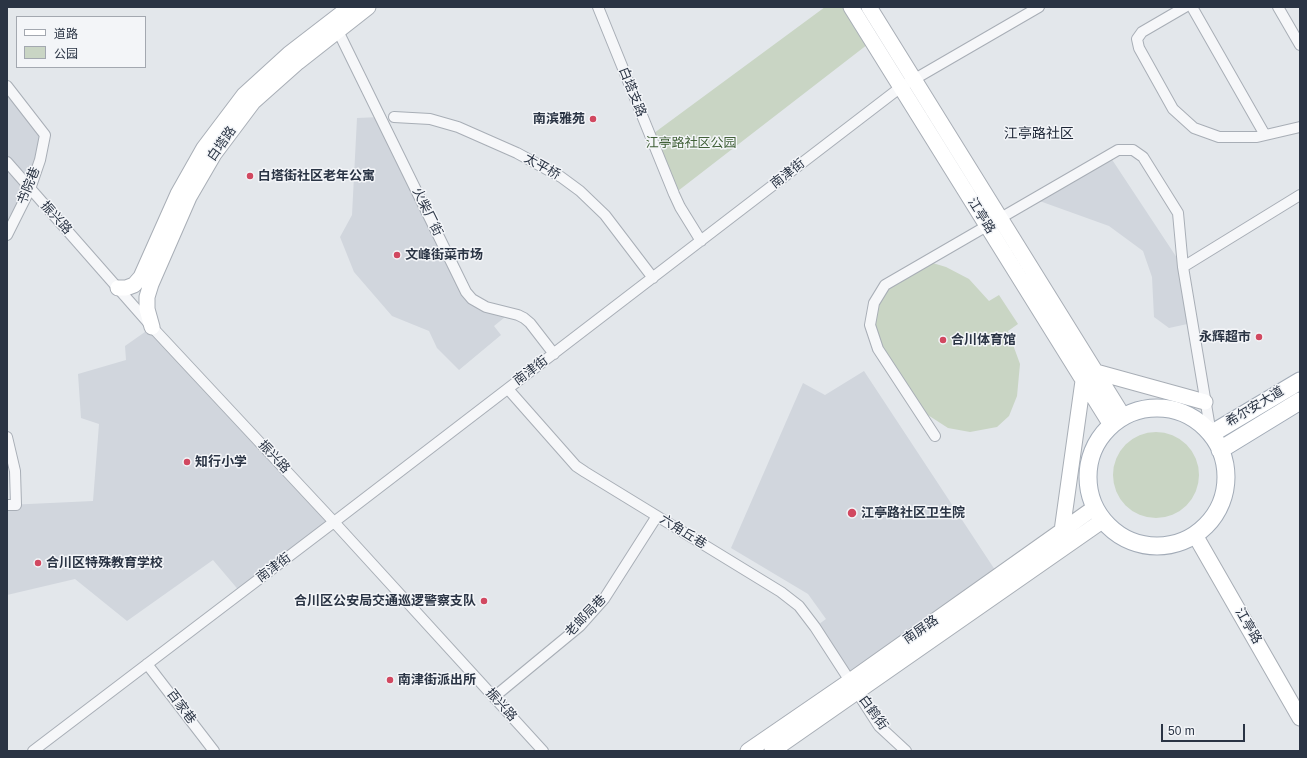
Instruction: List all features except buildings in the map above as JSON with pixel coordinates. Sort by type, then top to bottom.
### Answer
[{"type":"main road","name":"希尔安大道","points":[[1211,434],[1300,380]]},
{"type":"main road","name":"希尔安大道","points":[[1220,450],[1300,402]]},
{"type":"main road","points":[[1156,408],[1176,411],[1195,420],[1211,434],[1224,460],[1226,477],[1224,494],[1218,510],[1208,524],[1195,535],[1179,543],[1162,546],[1144,545],[1127,540],[1112,530],[1098,514],[1089,496],[1088,477],[1092,455],[1102,436],[1117,420],[1136,412],[1156,408]]},
{"type":"street","name":"白塔路","points":[[118,288],[126,288],[134,285],[141,278],[178,194],[200,155],[244,95],[289,54],[350,7]]},
{"type":"street","name":"白塔路","points":[[152,327],[147,309],[147,297],[151,284],[189,197],[214,154],[253,102],[298,62],[368,7]]},
{"type":"street","name":"白塔支路","points":[[598,7],[674,194],[680,207],[701,241]]},
{"type":"street","name":"江亭路","points":[[851,7],[1083,381],[1117,420]]},
{"type":"street","name":"江亭路","points":[[869,7],[1096,372],[1117,420]]},
{"type":"street","name":"南津街","points":[[33,751],[554,354],[901,87],[1039,7]]},
{"type":"street","points":[[1185,7],[1142,32],[1137,39],[1139,48],[1173,109],[1194,128],[1219,137],[1257,137],[1300,127]]},
{"type":"street","points":[[1192,7],[1265,135]]},
{"type":"street","points":[[1278,7],[1300,45]]},
{"type":"street","name":"火柴厂街","points":[[338,31],[466,292],[472,299],[486,307],[518,315],[524,318],[530,323],[554,354]]},
{"type":"street","name":"书院巷","points":[[7,86],[44,135],[40,160],[30,189],[7,234]]},
{"type":"street","name":"太平桥","points":[[394,117],[430,119],[458,127],[517,153],[561,177],[580,191],[605,215],[653,278]]},
{"type":"street","points":[[935,436],[878,349],[870,325],[874,303],[885,284],[1118,150],[1133,150],[1143,157],[1178,213],[1183,267],[1211,434]]},
{"type":"street","name":"振兴路","points":[[7,162],[152,327],[334,522],[494,696],[542,751]]},
{"type":"street","points":[[1183,267],[1300,195]]},
{"type":"street","points":[[1096,372],[1205,402]]},
{"type":"street","points":[[1062,531],[1083,381]]},
{"type":"street","name":"六角丘巷","points":[[508,388],[576,466],[780,592],[799,606],[815,626],[853,686]]},
{"type":"street","points":[[7,437],[15,471],[16,505],[7,505]]},
{"type":"street","name":"南屏路","points":[[772,751],[853,686],[1062,531],[1098,514]]},
{"type":"street","name":"南屏路","points":[[748,751],[853,686],[1098,514]]},
{"type":"street","name":"老邮局巷","points":[[494,696],[580,626],[604,599],[657,516]]},
{"type":"street","name":"江亭路","points":[[1195,535],[1300,718]]},
{"type":"street","name":"百家巷","points":[[148,664],[214,751]]},
{"type":"street","name":"白鹤街","points":[[853,686],[879,726],[906,751]]},
{"type":"shaded area","points":[[7,86],[45,135],[40,160],[7,233]]},
{"type":"shaded area","name":"文峰街菜市场","points":[[380,117],[466,292],[510,313],[494,326],[501,335],[459,370],[437,348],[429,331],[392,316],[354,272],[340,237],[352,215],[357,118]]},
{"type":"shaded area","points":[[1109,155],[1183,267],[1192,323],[1169,328],[1154,317],[1152,277],[1143,251],[1109,226],[1034,199]]},
{"type":"shaded area","name":"知行小学","points":[[152,327],[334,522],[241,593],[213,560],[127,621],[75,579],[7,595],[7,505],[93,501],[99,424],[81,418],[78,374],[126,360],[125,346]]},
{"type":"shaded area","name":"江亭路社区卫生院","points":[[864,371],[999,576],[850,681],[815,627],[826,619],[808,594],[731,548],[803,383],[825,395]]},
{"type":"green space","name":"江亭路社区公园","points":[[825,7],[851,7],[872,41],[674,194],[650,136]]},
{"type":"green space","name":"合川体育馆","points":[[926,261],[946,267],[969,279],[989,301],[999,295],[1018,324],[1008,331],[1020,364],[1017,396],[1009,416],[997,427],[970,432],[948,428],[917,408],[870,325],[885,285],[900,270]]},
{"type":"green space","points":[[1156,432],[1172,435],[1180,439],[1192,451],[1196,459],[1199,475],[1196,491],[1192,499],[1180,511],[1172,515],[1156,518],[1140,515],[1132,511],[1120,499],[1116,491],[1113,475],[1116,459],[1120,451],[1132,439],[1140,435]]},
{"type":"place","name":"南滨雅苑","points":[[593,119]]},
{"type":"place","name":"白塔街社区老年公寓","points":[[250,176]]},
{"type":"place","name":"文峰街菜市场","points":[[397,255]]},
{"type":"place","name":"永辉超市","points":[[1259,337]]},
{"type":"place","name":"合川体育馆","points":[[943,340]]},
{"type":"place","name":"知行小学","points":[[187,462]]},
{"type":"place","name":"江亭路社区卫生院","points":[[852,513]]},
{"type":"place","name":"合川区特殊教育学校","points":[[38,563]]},
{"type":"place","name":"合川区公安局交通巡逻警察支队","points":[[484,601]]},
{"type":"place","name":"南津街派出所","points":[[390,680]]},
{"type":"district","name":"江亭路社区","points":[[1039,134]]}]
